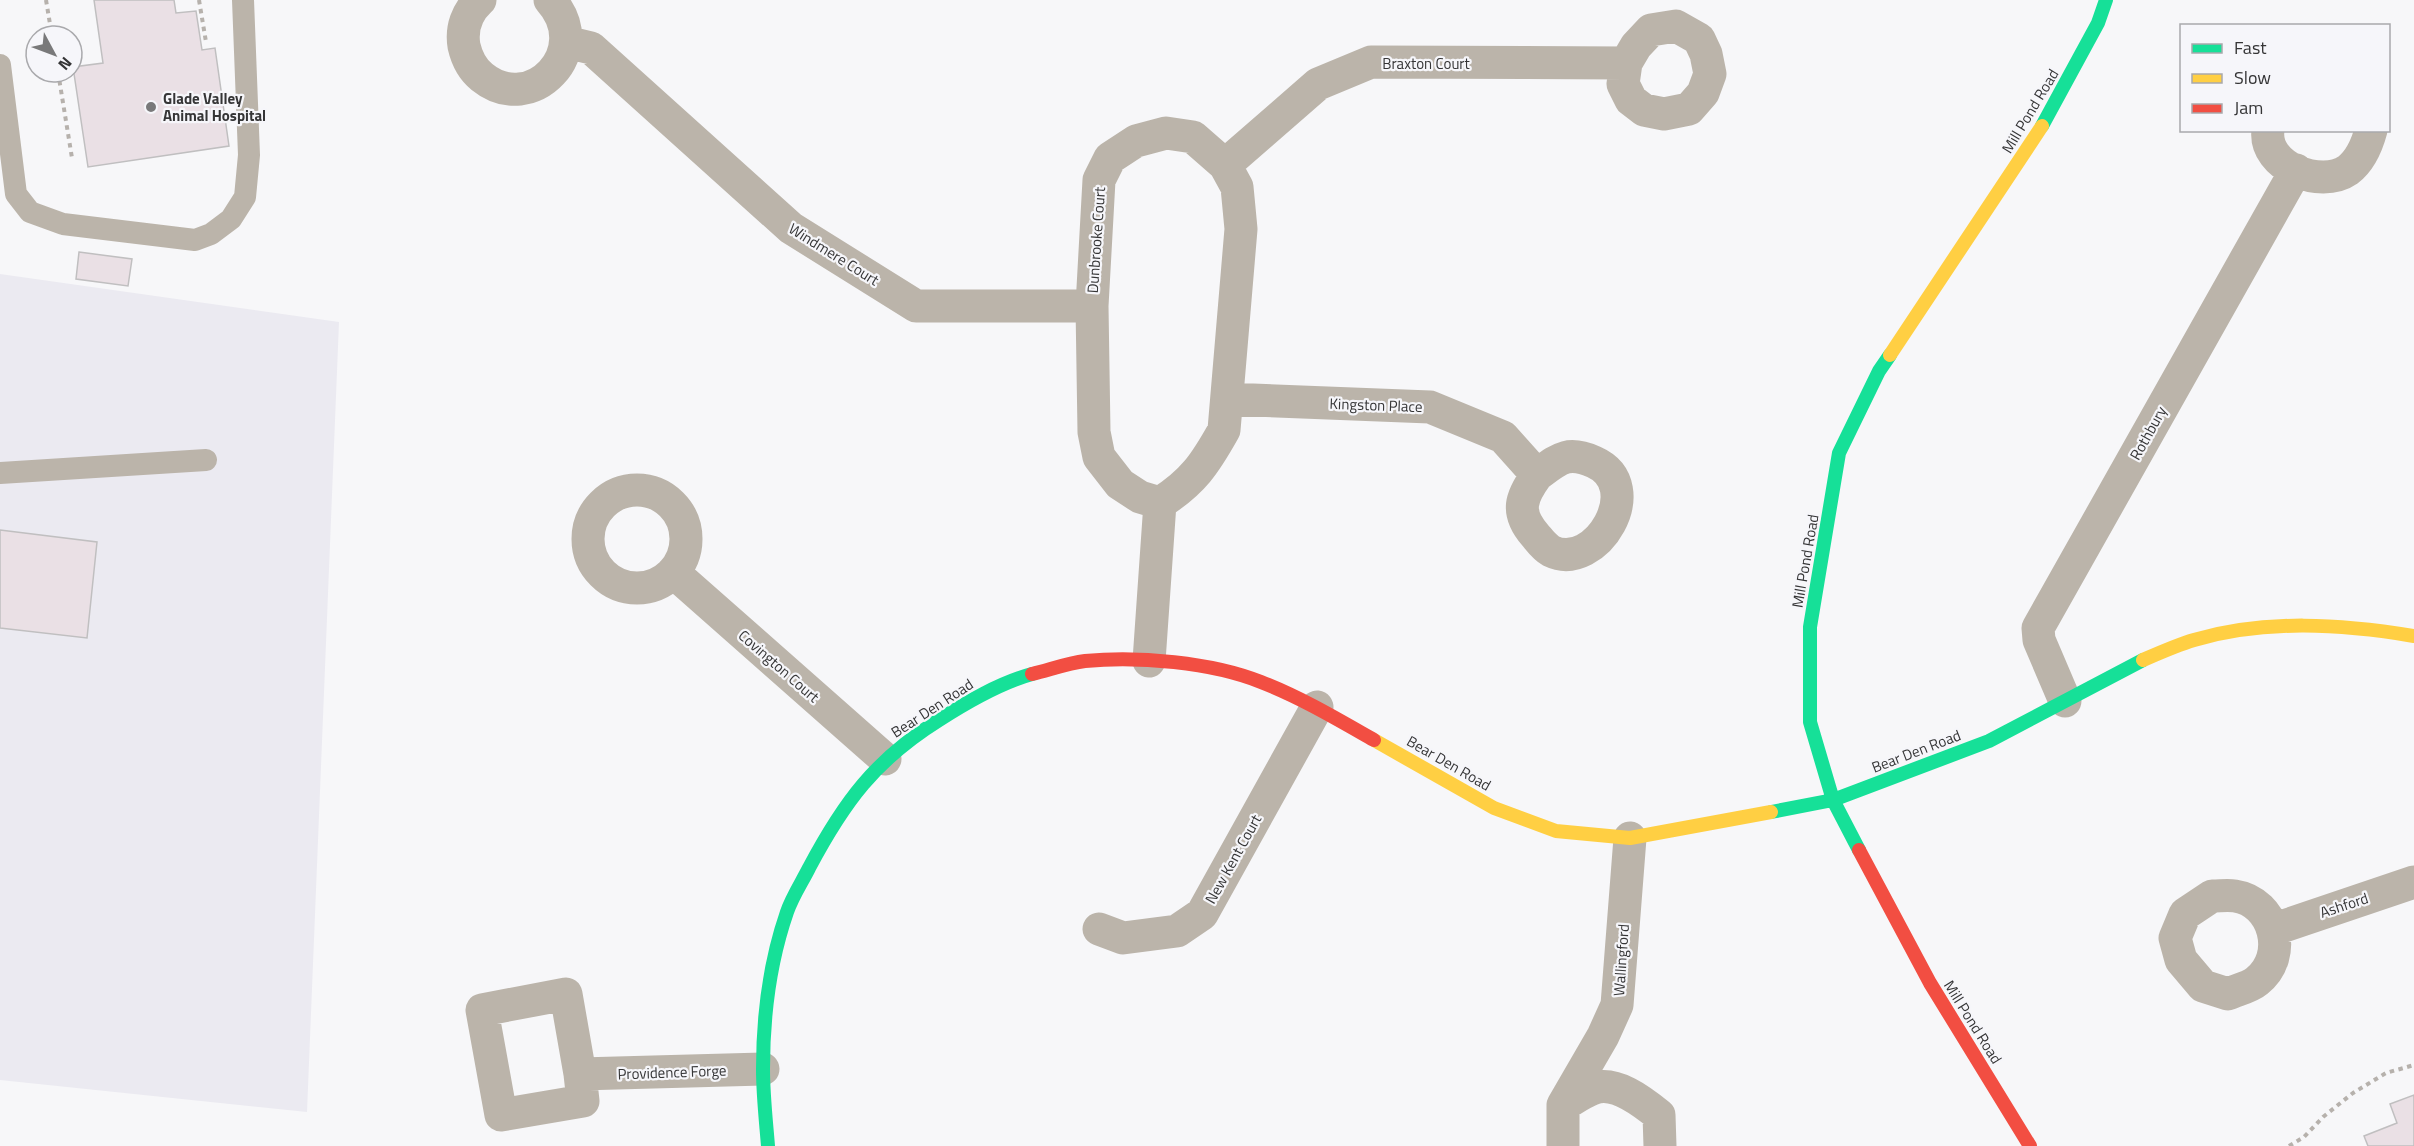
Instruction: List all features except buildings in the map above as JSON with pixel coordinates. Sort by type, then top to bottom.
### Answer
[{"type":"street","points":[[480,0],[473,7],[465,22],[463,40],[466,57],[475,72],[505,89],[522,89],[538,84],[552,73],[562,59],[566,42],[565,25],[550,0]]},
{"type":"street","name":"Mill Pond Road","points":[[2030,1146],[1930,983],[1833,800],[1810,722],[1810,627],[1839,453],[1880,371],[2047,119],[2098,23],[2106,0]]},
{"type":"street","name":"Windmere Court","points":[[566,42],[591,48],[791,228],[916,306],[1092,306]]},
{"type":"street","name":"Braxton Court","points":[[1225,165],[1318,84],[1371,62],[1626,63]]},
{"type":"street","points":[[2268,132],[2267,140],[2278,159],[2313,177],[2329,178],[2348,170],[2363,154],[2370,132]]},
{"type":"street","name":"Dunbrooke Court","points":[[1166,133],[1193,137],[1225,165],[1237,187],[1241,230],[1224,430],[1209,458],[1184,488],[1160,503],[1140,497],[1120,484],[1099,457],[1094,432],[1092,306],[1099,180],[1110,158],[1136,141],[1166,133]]},
{"type":"street","name":"Rothbury","points":[[2065,700],[2039,640],[2038,628],[2296,170]]},
{"type":"street","name":"Kingston Place","points":[[1228,399],[1430,407],[1503,438],[1538,475]]},
{"type":"street","points":[[1149,661],[1160,503]]},
{"type":"street","name":"Covington Court","points":[[673,572],[885,759]]},
{"type":"street","name":"Bear Den Road","points":[[768,1146],[764,1070],[771,986],[787,911],[829,830],[851,797],[885,759],[925,729],[966,703],[1022,677],[1084,661],[1149,661],[1216,669],[1259,681],[1317,707],[1494,808],[1556,831],[1630,838],[1833,800],[1989,741],[2143,660],[2194,640],[2241,630],[2300,625],[2373,629],[2414,636]]},
{"type":"street","name":"New Kent Court","points":[[1099,929],[1123,938],[1177,931],[1202,914],[1317,707]]},
{"type":"street","name":"Wallingford","points":[[1563,1105],[1603,1036],[1617,1005],[1630,838]]},
{"type":"street","name":"Ashford","points":[[2275,929],[2414,882]]},
{"type":"street","name":"Providence Forge","points":[[580,1074],[764,1070]]},
{"type":"street","points":[[1563,1146],[1563,1105],[1594,1087],[1615,1089],[1642,1101],[1659,1115],[1660,1146]]},
{"type":"lane","points":[[0,65],[16,194],[30,212],[63,224],[195,240],[211,234],[231,219],[245,197],[249,155],[243,0]]},
{"type":"lane","points":[[0,473],[206,460]]},
{"type":"path","points":[[46,0],[50,24]]},
{"type":"path","points":[[199,0],[206,42]]},
{"type":"path","points":[[60,84],[72,158]]},
{"type":"path","points":[[2289,1146],[2304,1137],[2323,1117],[2353,1093],[2386,1073],[2414,1065]]},
{"type":"shaded area","points":[[0,274],[339,322],[307,1112],[0,1080]]},
{"type":"traffic: fast","points":[[2042,126],[2098,23],[2106,0]]},
{"type":"traffic: fast","points":[[1859,850],[1833,800],[1810,722],[1810,627],[1839,453],[1879,371],[1890,355]]},
{"type":"traffic: fast","points":[[1771,812],[1833,800],[1989,741],[2143,660]]},
{"type":"traffic: fast","points":[[768,1146],[763,1050],[772,970],[789,906],[822,844],[863,784],[916,735],[972,700],[1007,682],[1032,674]]},
{"type":"traffic: slow","points":[[1890,355],[2042,126]]},
{"type":"traffic: slow","points":[[2143,660],[2194,640],[2221,633],[2276,626],[2331,626],[2414,636]]},
{"type":"traffic: slow","points":[[1374,740],[1494,808],[1556,831],[1630,838],[1771,812]]},
{"type":"traffic: jam","points":[[1032,674],[1079,662],[1106,660],[1151,660],[1197,665],[1241,675],[1290,694],[1374,740]]},
{"type":"traffic: jam","points":[[1859,850],[1930,983],[2030,1146]]},
{"type":"place","name":"Glade Valley Animal Hospital","points":[[151,107]]}]
